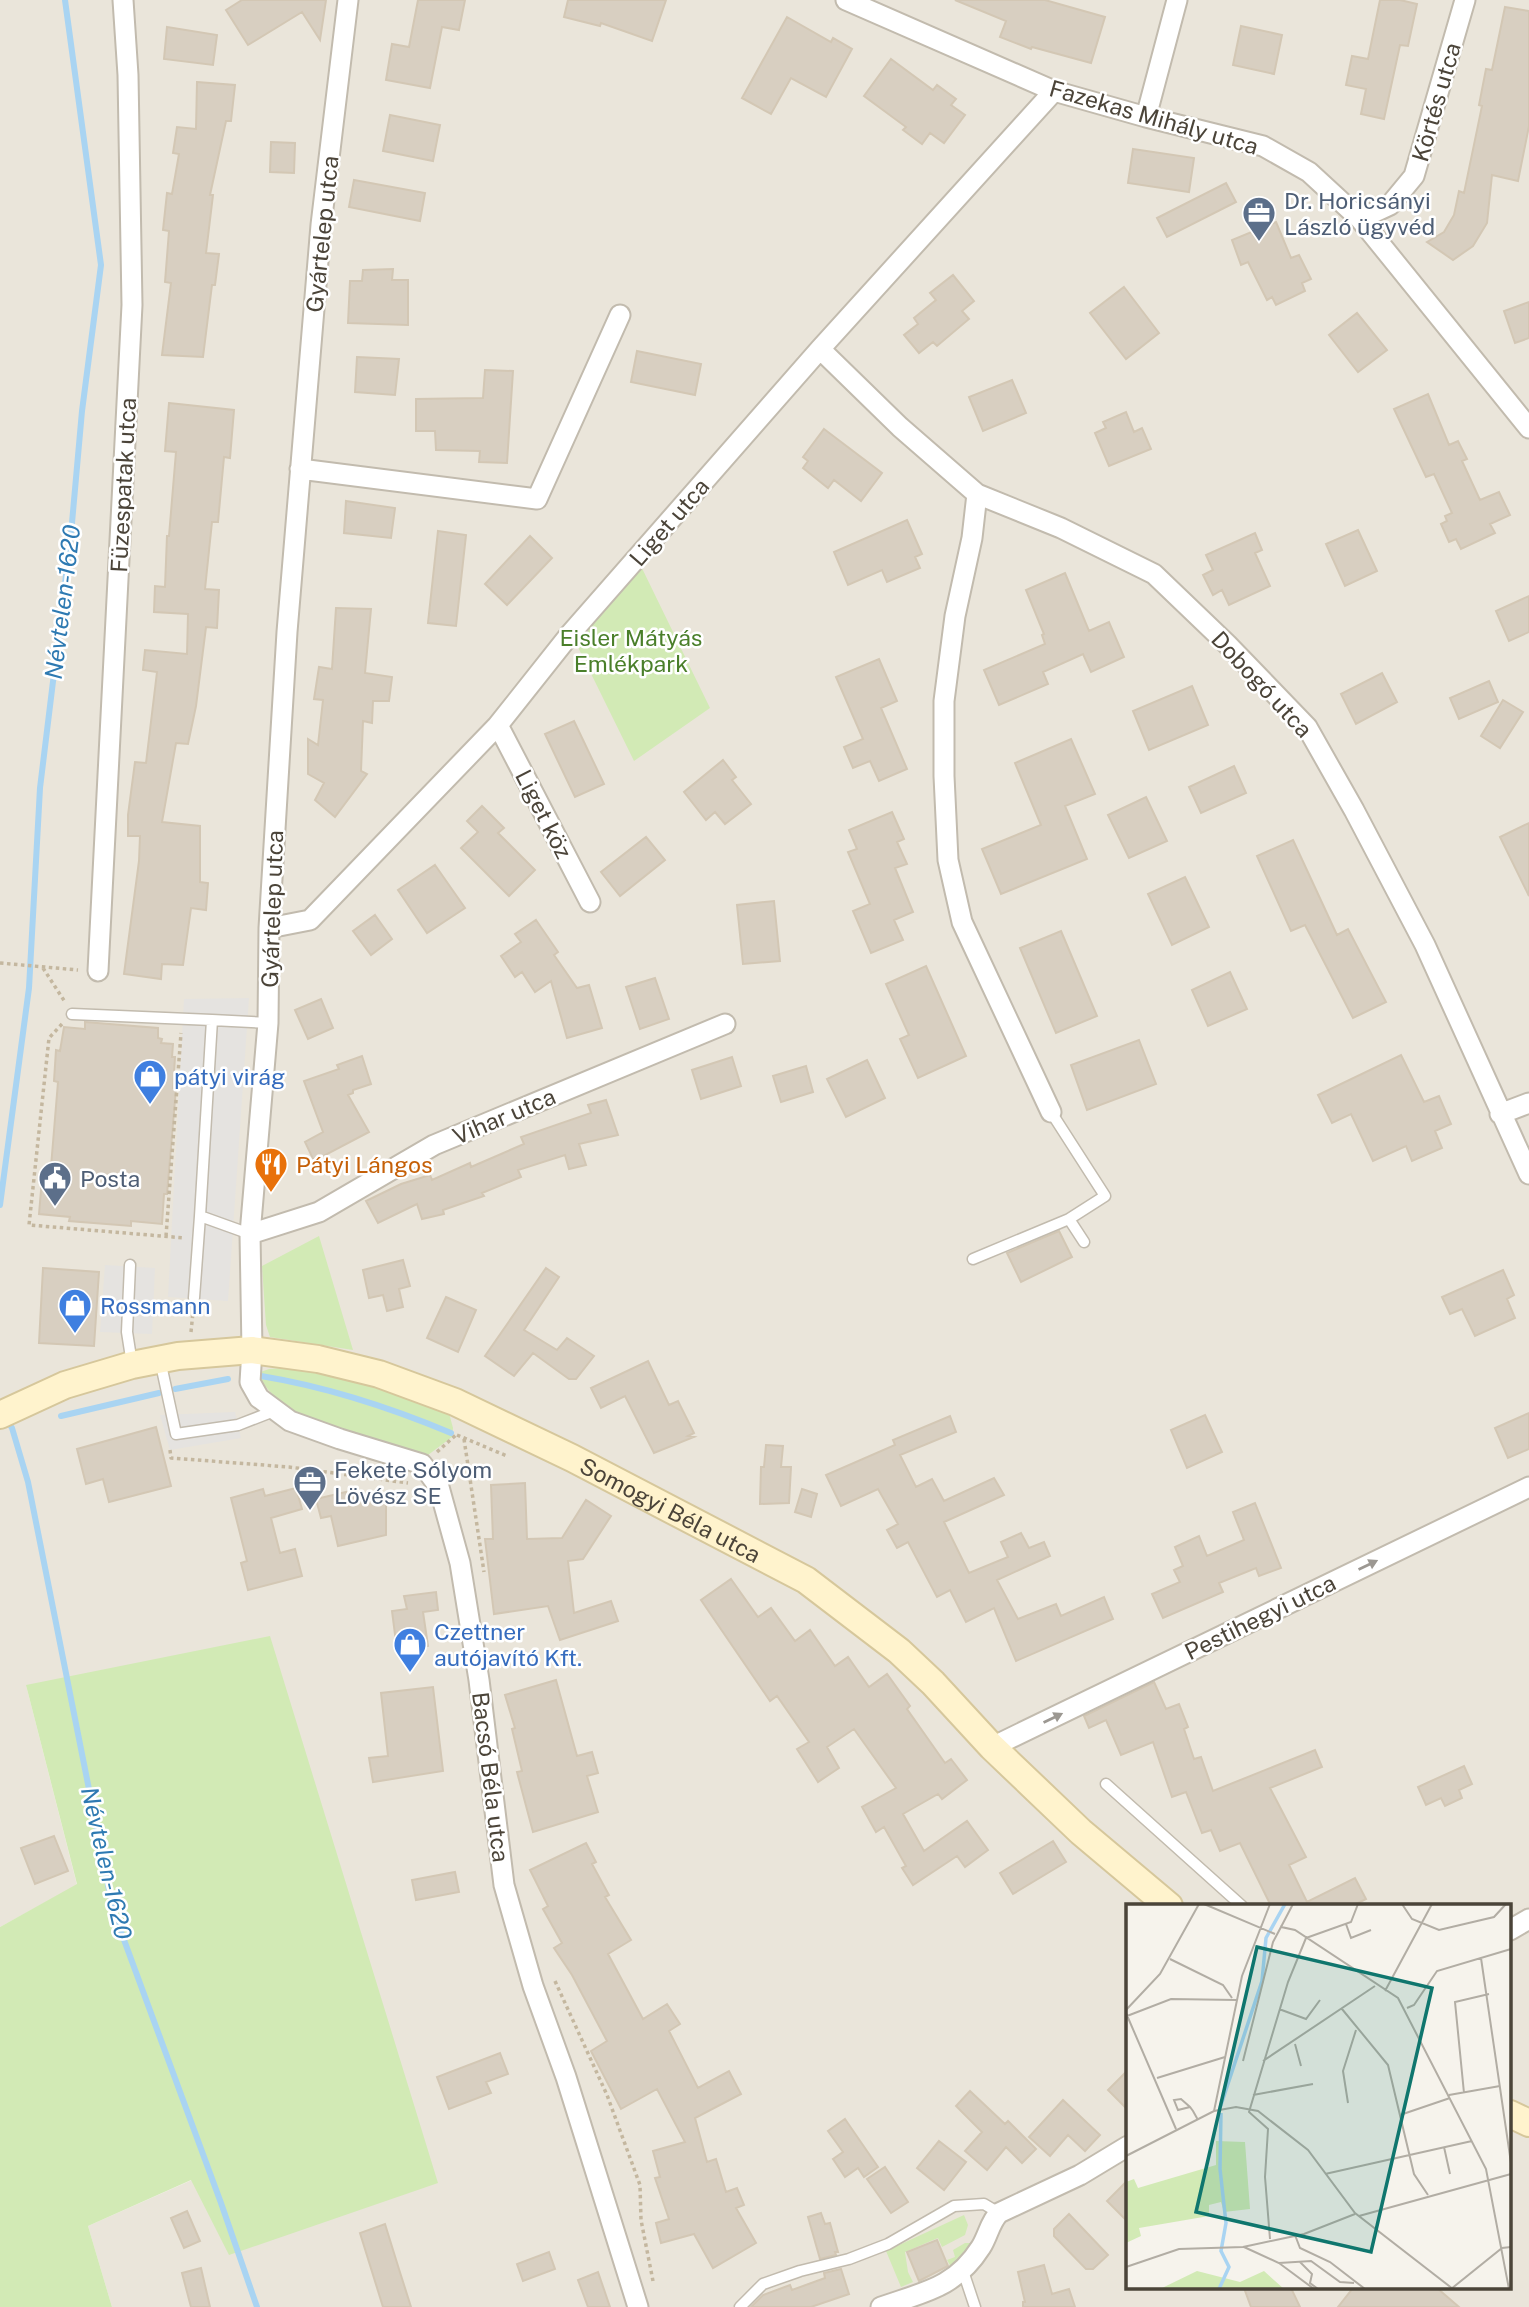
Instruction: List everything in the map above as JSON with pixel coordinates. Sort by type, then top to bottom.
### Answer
[{"type":"main road","name":"Somogyi Béla utca","points":[[3,1413],[65,1385],[132,1365],[160,1359],[253,1350],[318,1359],[379,1374],[455,1402],[677,1512],[806,1580],[899,1651],[933,1682],[992,1747],[1081,1832],[1167,1904]]},
{"type":"main road","points":[[1512,2115],[1529,2123]]},
{"type":"street","name":"Füzespatak utca","points":[[98,971],[132,305],[128,75],[123,0]]},
{"type":"street","name":"Gyártelep utca","points":[[253,1350],[250,1234],[268,1023],[269,928],[286,632],[321,225],[348,0]]},
{"type":"street","name":"Fazekas Mihály utca","points":[[846,0],[1054,91],[1263,146],[1309,172],[1360,219],[1529,428]]},
{"type":"street","points":[[1146,117],[1177,0]]},
{"type":"street","name":"Körtés utca","points":[[1360,219],[1391,205],[1414,176],[1465,0]]},
{"type":"street","name":"Liget utca","points":[[269,928],[310,920],[498,725],[571,632],[820,349],[1054,91]]},
{"type":"street","points":[[300,469],[537,499],[620,315]]},
{"type":"street","name":"Dobogó utca","points":[[820,349],[900,427],[977,494],[1061,528],[1154,574],[1227,644],[1307,727],[1354,810],[1424,945],[1529,1174]]},
{"type":"street","points":[[977,494],[972,538],[955,616],[944,701],[948,860],[962,922],[1051,1112]]},
{"type":"street","name":"Liget köz","points":[[498,725],[590,902]]},
{"type":"street","name":"Vihar utca","points":[[250,1234],[319,1212],[434,1145],[725,1024]]},
{"type":"street","points":[[1500,1114],[1529,1103]]},
{"type":"street","points":[[253,1350],[250,1382],[259,1398],[290,1421],[422,1464]]},
{"type":"street","name":"Bacsó Béla utca","points":[[422,1464],[439,1487],[460,1563],[479,1680],[504,1885],[533,1986],[566,2077],[638,2307]]},
{"type":"street","name":"Pestihegyi utca","points":[[992,1747],[1529,1488]]},
{"type":"street","points":[[1512,1929],[1529,1919]]},
{"type":"street","points":[[881,2307],[939,2287],[963,2272],[983,2245],[994,2218],[999,2213],[1080,2175],[1126,2147]]},
{"type":"lane","points":[[72,1014],[268,1023]]},
{"type":"lane","points":[[194,1298],[212,1020]]},
{"type":"lane","points":[[973,1259],[1069,1219],[1105,1196],[1051,1112]]},
{"type":"lane","points":[[200,1216],[250,1234]]},
{"type":"lane","points":[[1069,1219],[1084,1242]]},
{"type":"lane","points":[[131,1265],[127,1332],[132,1365]]},
{"type":"lane","points":[[160,1359],[176,1434],[238,1425],[276,1410]]},
{"type":"lane","points":[[1107,1784],[1240,1904]]},
{"type":"lane","points":[[740,2307],[763,2284],[800,2271],[849,2259],[888,2244],[954,2206],[984,2204],[999,2213]]},
{"type":"lane","points":[[963,2272],[975,2307]]},
{"type":"path","points":[[0,963],[98,971]]},
{"type":"path","points":[[43,968],[72,1014],[49,1038],[30,1225],[198,1239]]},
{"type":"path","points":[[166,1236],[182,1019]]},
{"type":"path","points":[[190,1338],[194,1298]]},
{"type":"path","points":[[455,1402],[457,1436]]},
{"type":"path","points":[[457,1436],[515,1459]]},
{"type":"path","points":[[422,1464],[457,1436]]},
{"type":"path","points":[[464,1439],[485,1577]]},
{"type":"path","points":[[170,1450],[171,1458],[289,1466],[439,1487]]},
{"type":"path","points":[[552,1973],[607,2095],[639,2185],[641,2220],[653,2281]]},
{"type":"shaded area","points":[[0,0],[1529,0],[1529,2307],[112,2307],[88,2226],[192,2180],[26,1685],[77,1885],[0,1927]]},
{"type":"shaded area","points":[[249,998],[228,1301],[168,1297],[184,999]]},
{"type":"shaded area","points":[[105,1265],[155,1268],[152,1334],[100,1332]]},
{"type":"shaded area","points":[[235,1412],[241,1438],[170,1450],[160,1415]]},
{"type":"green space","name":"Eisler Mátyás Emlékpark","points":[[637,558],[710,708],[634,761],[571,633]]},
{"type":"green space","points":[[319,1236],[353,1350],[270,1337],[266,1325],[262,1266]]},
{"type":"green space","points":[[294,1367],[361,1380],[449,1413],[453,1428],[452,1437],[428,1455],[358,1437],[308,1418],[269,1391],[258,1373],[269,1369]]},
{"type":"green space","points":[[270,1636],[438,2183],[229,2255],[191,2180],[88,2226],[112,2307],[0,2307],[0,1927],[77,1884],[26,1685]]},
{"type":"green space","points":[[964,2215],[968,2225],[965,2235],[942,2247],[938,2238],[905,2252],[908,2272],[913,2282],[901,2287],[886,2251]]},
{"type":"green space","points":[[965,2243],[973,2243],[957,2264],[951,2267],[947,2260],[955,2257],[953,2250]]},
{"type":"building","points":[[242,0],[326,0],[320,40],[302,12],[248,45],[226,10]]},
{"type":"building","points":[[418,0],[465,0],[459,30],[442,27],[430,88],[386,80],[392,44],[409,47]]},
{"type":"building","points":[[568,0],[666,0],[652,41],[601,23],[600,26],[564,17]]},
{"type":"building","points":[[955,0],[1045,0],[1105,17],[1091,63],[1032,47],[1031,49],[1000,37],[1006,21]]},
{"type":"building","points":[[1380,0],[1400,0],[1417,4],[1408,46],[1400,45],[1384,119],[1361,114],[1366,89],[1346,85],[1352,56],[1368,59]]},
{"type":"building","points":[[1505,7],[1529,11],[1529,126],[1518,181],[1492,175],[1487,223],[1473,246],[1453,260],[1427,242],[1444,232],[1454,215],[1459,191],[1464,193],[1482,106],[1479,105],[1486,69],[1492,70]]},
{"type":"building","points":[[787,17],[831,42],[833,38],[852,49],[826,97],[791,78],[771,114],[742,98]]},
{"type":"building","points":[[1241,26],[1282,35],[1274,74],[1233,65]]},
{"type":"building","points":[[167,27],[217,35],[213,65],[164,59]]},
{"type":"building","points":[[891,59],[933,90],[937,85],[956,99],[951,105],[965,115],[944,143],[930,133],[922,144],[903,130],[906,127],[864,96]]},
{"type":"building","points":[[197,82],[235,85],[231,121],[226,121],[210,195],[213,195],[206,253],[219,254],[215,285],[212,285],[203,357],[162,355],[171,283],[165,282],[169,231],[163,230],[167,193],[172,194],[179,154],[173,153],[177,127],[196,129]]},
{"type":"building","points":[[390,115],[440,125],[433,161],[383,151]]},
{"type":"building","points":[[271,142],[295,143],[294,173],[270,172]]},
{"type":"building","points":[[1133,149],[1194,158],[1189,192],[1128,183]]},
{"type":"building","points":[[354,180],[425,193],[420,221],[349,207]]},
{"type":"building","points":[[1226,183],[1236,202],[1167,237],[1157,218]]},
{"type":"building","points":[[1276,222],[1291,258],[1299,255],[1311,279],[1302,283],[1305,291],[1276,305],[1272,297],[1267,300],[1248,262],[1241,265],[1232,240]]},
{"type":"building","points":[[393,269],[392,280],[408,280],[408,325],[348,323],[350,281],[362,281],[363,270]]},
{"type":"building","points":[[953,275],[974,301],[962,311],[969,319],[937,346],[933,342],[919,353],[904,335],[918,324],[914,318],[936,300],[930,293]]},
{"type":"building","points":[[1124,287],[1159,333],[1126,359],[1090,313]]},
{"type":"building","points":[[1529,302],[1529,338],[1515,343],[1504,311]]},
{"type":"building","points":[[1357,313],[1387,350],[1358,372],[1329,335]]},
{"type":"building","points":[[637,351],[701,364],[695,395],[631,382]]},
{"type":"building","points":[[357,357],[399,359],[395,395],[355,392]]},
{"type":"building","points":[[485,370],[513,371],[507,463],[479,462],[480,451],[436,450],[435,431],[416,431],[416,399],[483,398]]},
{"type":"building","points":[[1012,380],[1026,413],[983,431],[969,397]]},
{"type":"building","points":[[1428,394],[1449,445],[1458,441],[1467,459],[1462,461],[1480,500],[1499,492],[1510,515],[1490,524],[1495,533],[1461,549],[1456,539],[1449,542],[1441,524],[1447,521],[1445,516],[1452,513],[1434,474],[1426,477],[1394,409]]},
{"type":"building","points":[[169,403],[234,410],[230,458],[224,457],[218,522],[212,522],[205,589],[219,590],[217,628],[206,627],[196,706],[188,744],[176,743],[162,822],[200,826],[200,882],[208,883],[206,910],[191,908],[183,965],[162,964],[161,979],[124,974],[140,836],[128,836],[128,815],[135,762],[146,763],[157,672],[143,670],[145,650],[187,654],[188,614],[154,612],[155,586],[165,587],[167,536],[176,452],[165,451]]},
{"type":"building","points":[[1126,412],[1134,432],[1142,428],[1151,449],[1109,466],[1095,433],[1106,428],[1103,422]]},
{"type":"building","points":[[824,429],[882,473],[861,501],[834,480],[828,488],[803,468],[808,461],[803,457]]},
{"type":"building","points":[[346,501],[395,508],[391,538],[344,533]]},
{"type":"building","points":[[907,520],[922,554],[915,557],[920,568],[887,582],[882,570],[848,585],[834,552]]},
{"type":"building","points":[[1358,530],[1377,571],[1345,586],[1326,544]]},
{"type":"building","points":[[438,531],[466,535],[456,626],[428,623]]},
{"type":"building","points":[[1255,533],[1262,550],[1255,553],[1270,586],[1229,605],[1222,590],[1213,595],[1203,575],[1213,570],[1206,555]]},
{"type":"building","points":[[530,536],[552,558],[507,605],[485,584]]},
{"type":"building","points":[[1065,573],[1089,631],[1109,622],[1124,657],[1091,672],[1083,654],[1043,672],[1048,684],[999,705],[984,670],[1045,644],[1044,634],[1026,590]]},
{"type":"building","points":[[1529,596],[1529,632],[1509,641],[1496,611]]},
{"type":"building","points":[[336,608],[371,609],[365,673],[392,677],[389,701],[373,701],[372,723],[363,721],[361,771],[367,774],[335,817],[315,800],[324,783],[308,774],[308,739],[318,745],[323,700],[314,699],[319,667],[332,669]]},
{"type":"building","points":[[879,659],[897,701],[881,708],[907,769],[879,781],[870,761],[853,768],[844,747],[863,739],[836,677]]},
{"type":"building","points":[[1382,673],[1397,702],[1356,724],[1341,694]]},
{"type":"building","points":[[1489,681],[1498,702],[1459,719],[1450,698]]},
{"type":"building","points":[[1192,686],[1208,725],[1149,750],[1133,711]]},
{"type":"building","points":[[1503,700],[1523,712],[1500,748],[1481,736]]},
{"type":"building","points":[[574,721],[604,784],[575,797],[545,734]]},
{"type":"building","points":[[1071,739],[1095,794],[1065,806],[1087,859],[1001,894],[982,849],[1041,825],[1015,763]]},
{"type":"building","points":[[723,760],[736,777],[732,780],[751,804],[725,824],[715,812],[706,820],[684,792]]},
{"type":"building","points":[[1234,766],[1246,793],[1201,813],[1189,787]]},
{"type":"building","points":[[1146,797],[1167,841],[1129,858],[1108,815]]},
{"type":"building","points":[[482,806],[504,828],[498,833],[535,870],[509,896],[461,848],[478,832],[467,821]]},
{"type":"building","points":[[892,812],[904,839],[897,842],[907,864],[895,868],[913,912],[894,920],[903,940],[871,953],[853,911],[870,904],[848,852],[857,849],[849,830]]},
{"type":"building","points":[[1529,823],[1529,896],[1500,837]]},
{"type":"building","points":[[646,837],[665,860],[620,896],[601,872]]},
{"type":"building","points":[[1293,840],[1337,935],[1348,929],[1386,1002],[1353,1018],[1305,925],[1291,931],[1257,856]]},
{"type":"building","points":[[435,865],[465,908],[427,933],[398,890]]},
{"type":"building","points":[[1185,877],[1209,927],[1172,945],[1148,894]]},
{"type":"building","points":[[774,901],[780,961],[743,964],[737,905]]},
{"type":"building","points":[[375,915],[392,939],[371,955],[353,931]]},
{"type":"building","points":[[536,920],[558,952],[554,955],[577,988],[589,985],[602,1028],[567,1038],[551,981],[535,992],[522,972],[515,977],[501,956],[521,942],[515,934]]},
{"type":"building","points":[[1061,931],[1097,1016],[1056,1033],[1020,948]]},
{"type":"building","points":[[926,966],[966,1056],[918,1078],[900,1039],[909,1035],[886,984]]},
{"type":"building","points":[[1230,972],[1247,1009],[1208,1026],[1192,990]]},
{"type":"building","points":[[655,978],[669,1019],[640,1029],[626,987]]},
{"type":"building","points":[[321,999],[333,1028],[308,1039],[295,1010]]},
{"type":"building","points":[[85,1022],[158,1028],[161,1043],[173,1044],[173,1088],[176,1088],[162,1224],[131,1221],[131,1226],[69,1221],[70,1217],[39,1214],[42,1179],[50,1179],[58,1082],[54,1081],[56,1050],[60,1051],[64,1027],[85,1029]]},
{"type":"building","points":[[1139,1040],[1156,1084],[1087,1110],[1071,1065]]},
{"type":"building","points":[[1401,1055],[1424,1102],[1439,1096],[1451,1124],[1435,1131],[1442,1148],[1412,1161],[1406,1146],[1373,1161],[1351,1114],[1332,1123],[1318,1095]]},
{"type":"building","points":[[362,1056],[371,1084],[353,1090],[353,1093],[348,1095],[369,1132],[314,1161],[305,1142],[323,1132],[304,1081],[339,1069],[337,1065]]},
{"type":"building","points":[[732,1057],[741,1086],[701,1099],[692,1070]]},
{"type":"building","points":[[867,1060],[885,1098],[846,1117],[827,1079]]},
{"type":"building","points":[[806,1066],[813,1092],[781,1102],[773,1076]]},
{"type":"building","points":[[606,1100],[618,1135],[579,1144],[586,1165],[569,1169],[565,1155],[518,1170],[521,1177],[482,1193],[484,1196],[443,1210],[444,1214],[422,1219],[417,1204],[378,1223],[366,1201],[401,1184],[430,1175],[432,1180],[470,1163],[471,1167],[524,1144],[521,1137],[591,1113],[588,1105]]},
{"type":"building","points":[[1059,1231],[1072,1257],[1021,1282],[1007,1253]]},
{"type":"building","points":[[403,1260],[410,1286],[399,1289],[403,1307],[387,1311],[383,1295],[369,1298],[363,1270]]},
{"type":"building","points":[[43,1268],[99,1272],[94,1346],[39,1343]]},
{"type":"building","points":[[546,1268],[559,1277],[524,1330],[557,1350],[567,1338],[594,1356],[576,1379],[569,1379],[533,1353],[514,1376],[485,1356]]},
{"type":"building","points":[[1503,1270],[1514,1295],[1507,1299],[1515,1318],[1475,1336],[1462,1309],[1450,1314],[1442,1297]]},
{"type":"building","points":[[446,1297],[476,1310],[458,1352],[427,1338]]},
{"type":"building","points":[[648,1361],[669,1405],[678,1401],[694,1433],[688,1436],[694,1437],[654,1453],[625,1396],[601,1408],[591,1388]]},
{"type":"building","points":[[1529,1413],[1529,1449],[1508,1458],[1495,1428]]},
{"type":"building","points":[[1205,1415],[1222,1452],[1187,1468],[1171,1430]]},
{"type":"building","points":[[950,1416],[956,1432],[900,1455],[916,1487],[932,1479],[944,1501],[994,1478],[1004,1495],[944,1522],[969,1573],[1008,1557],[1001,1542],[1021,1533],[1029,1548],[1044,1542],[1050,1556],[997,1580],[1018,1619],[1056,1604],[1061,1616],[1104,1597],[1113,1619],[1016,1661],[994,1608],[966,1622],[950,1590],[937,1597],[908,1542],[897,1548],[887,1530],[898,1524],[878,1489],[841,1506],[826,1475],[895,1445],[893,1440]]},
{"type":"building","points":[[156,1427],[171,1486],[109,1502],[103,1479],[86,1484],[77,1449]]},
{"type":"building","points":[[766,1445],[783,1446],[781,1467],[791,1467],[789,1503],[760,1504],[761,1467],[764,1467]]},
{"type":"building","points":[[525,1483],[527,1539],[562,1538],[586,1500],[611,1516],[583,1559],[568,1561],[574,1613],[611,1601],[618,1621],[560,1640],[548,1606],[494,1614],[485,1539],[493,1539],[491,1485]]},
{"type":"building","points":[[296,1488],[302,1509],[271,1518],[280,1553],[295,1549],[302,1576],[248,1590],[241,1563],[247,1561],[231,1498],[263,1489],[265,1496]]},
{"type":"building","points":[[802,1489],[817,1494],[811,1517],[795,1512]]},
{"type":"building","points":[[346,1492],[347,1496],[386,1496],[386,1535],[338,1546],[331,1516],[321,1518],[316,1499]]},
{"type":"building","points":[[1255,1503],[1281,1568],[1259,1576],[1256,1568],[1219,1583],[1223,1592],[1163,1618],[1152,1594],[1180,1582],[1174,1570],[1183,1566],[1175,1547],[1199,1536],[1207,1556],[1244,1540],[1233,1512]]},
{"type":"building","points":[[731,1579],[758,1617],[771,1608],[795,1641],[810,1630],[835,1666],[848,1657],[869,1687],[887,1674],[910,1706],[907,1709],[945,1763],[951,1759],[967,1780],[942,1799],[938,1794],[903,1814],[924,1851],[967,1821],[988,1850],[965,1867],[957,1856],[913,1885],[902,1868],[906,1866],[884,1827],[876,1832],[862,1807],[896,1788],[854,1729],[827,1747],[839,1768],[818,1782],[797,1749],[809,1742],[777,1696],[770,1701],[701,1600]]},
{"type":"building","points":[[436,1592],[438,1610],[423,1612],[428,1646],[397,1650],[392,1611],[407,1609],[404,1596]]},
{"type":"building","points":[[556,1680],[577,1756],[592,1752],[598,1773],[587,1776],[598,1812],[533,1832],[517,1772],[522,1771],[512,1729],[515,1728],[505,1695]]},
{"type":"building","points":[[1154,1682],[1166,1709],[1179,1704],[1188,1727],[1184,1729],[1194,1759],[1201,1757],[1213,1791],[1315,1750],[1322,1767],[1270,1788],[1306,1857],[1289,1865],[1307,1902],[1355,1878],[1366,1899],[1356,1904],[1270,1904],[1240,1843],[1220,1851],[1211,1830],[1202,1833],[1186,1792],[1172,1797],[1153,1742],[1121,1755],[1106,1720],[1089,1728],[1084,1716]]},
{"type":"building","points":[[433,1687],[443,1771],[373,1782],[369,1758],[388,1756],[381,1693]]},
{"type":"building","points":[[1464,1766],[1472,1784],[1459,1790],[1462,1798],[1445,1806],[1441,1798],[1426,1805],[1418,1787]]},
{"type":"building","points":[[54,1836],[68,1871],[35,1884],[21,1848]]},
{"type":"building","points":[[1053,1841],[1066,1862],[1013,1894],[1000,1873]]},
{"type":"building","points":[[586,1843],[596,1862],[592,1864],[609,1895],[605,1897],[631,1940],[608,1954],[643,2019],[667,2004],[680,2024],[669,2031],[698,2088],[729,2071],[741,2094],[695,2118],[707,2162],[716,2159],[726,2192],[737,2188],[744,2205],[736,2208],[756,2243],[713,2268],[694,2234],[661,2243],[656,2223],[669,2219],[655,2178],[660,2177],[653,2151],[685,2142],[657,2089],[621,2109],[591,2051],[607,2041],[572,1975],[554,1948],[562,1943],[543,1909],[548,1906],[530,1870]]},
{"type":"building","points":[[455,1872],[459,1892],[416,1900],[412,1880]]},
{"type":"building","points":[[500,2053],[508,2074],[486,2082],[491,2093],[449,2109],[437,2077]]},
{"type":"building","points":[[1126,2072],[1126,2108],[1108,2090]]},
{"type":"building","points":[[970,2091],[1005,2124],[1008,2121],[1036,2149],[1022,2163],[1006,2147],[987,2170],[965,2151],[982,2132],[956,2106]]},
{"type":"building","points":[[1063,2100],[1100,2135],[1085,2151],[1068,2135],[1050,2156],[1029,2137]]},
{"type":"building","points":[[845,2119],[878,2167],[864,2177],[858,2168],[845,2177],[833,2159],[843,2152],[828,2131]]},
{"type":"building","points":[[939,2141],[966,2162],[944,2190],[917,2168]]},
{"type":"building","points":[[885,2167],[908,2202],[891,2213],[867,2179]]},
{"type":"building","points":[[1126,2182],[1126,2220],[1107,2201]]},
{"type":"building","points":[[187,2211],[200,2241],[184,2248],[171,2218]]},
{"type":"building","points":[[821,2213],[825,2224],[830,2223],[838,2252],[820,2259],[808,2217]]},
{"type":"building","points":[[1069,2214],[1108,2255],[1093,2269],[1086,2269],[1054,2236],[1054,2229]]},
{"type":"building","points":[[385,2224],[411,2307],[383,2307],[360,2233]]},
{"type":"building","points":[[937,2240],[948,2266],[919,2281],[907,2252]]},
{"type":"building","points":[[549,2252],[555,2269],[523,2281],[517,2264]]},
{"type":"building","points":[[1044,2265],[1052,2294],[1069,2289],[1075,2307],[1023,2307],[1025,2302],[1018,2272]]},
{"type":"building","points":[[201,2268],[210,2307],[191,2307],[182,2273]]},
{"type":"building","points":[[841,2269],[849,2294],[811,2307],[751,2307],[763,2295],[790,2285],[792,2290],[825,2278],[824,2273]]},
{"type":"building","points":[[598,2272],[610,2307],[588,2307],[578,2280]]},
{"type":"building","points":[[1245,2290],[1292,2290],[1300,2307],[1251,2307]]},
{"type":"building","points":[[1351,2290],[1439,2290],[1459,2307],[1338,2307]]},
{"type":"waterway","name":"Névtelen-1620","points":[[0,1205],[29,988],[40,788],[101,265],[65,0]]},
{"type":"waterway","points":[[261,1376],[358,1399],[451,1433]]},
{"type":"waterway","points":[[175,1389],[228,1379]]},
{"type":"waterway","points":[[61,1416],[159,1393]]},
{"type":"waterway","name":"Névtelen-1620","points":[[6,1418],[12,1428],[28,1482],[113,1910],[257,2307]]},
{"type":"place","name":"Dr. Horicsányi László ügyvéd","points":[[1259,243]]},
{"type":"place","name":"pátyi virág","points":[[150,1106]]},
{"type":"place","name":"Pátyi Lángos","points":[[271,1194]]},
{"type":"place","name":"Posta","points":[[55,1208]]},
{"type":"place","name":"Rossmann","points":[[75,1335]]},
{"type":"place","name":"Fekete Sólyom Lövész SE","points":[[310,1512]]},
{"type":"place","name":"Czettner autójavító Kft.","points":[[410,1674]]}]
